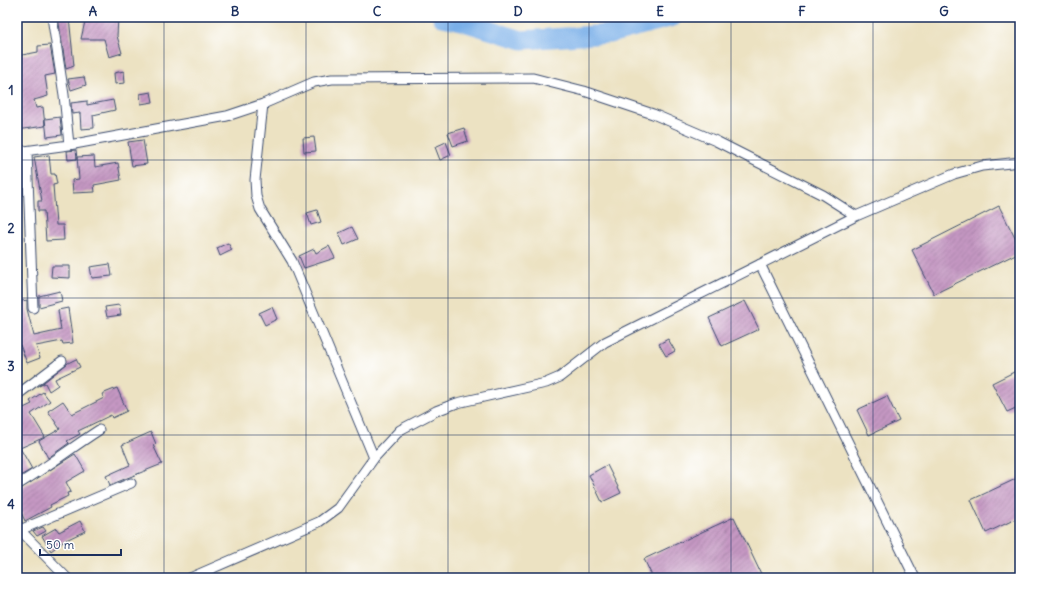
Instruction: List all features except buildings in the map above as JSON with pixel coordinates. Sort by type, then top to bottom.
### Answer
[{"type":"street","points":[[52,17],[64,95],[69,145]]},
{"type":"street","points":[[17,152],[27,152],[69,145],[227,116],[263,104],[314,82],[332,79],[533,78],[584,91],[653,114],[716,141],[823,195],[856,216]]},
{"type":"street","points":[[263,104],[255,180],[256,196],[260,210],[292,261],[374,458]]},
{"type":"street","points":[[27,152],[33,308]]},
{"type":"street","points":[[190,578],[319,522],[338,508],[374,458],[400,430],[436,411],[470,400],[546,383],[560,377],[605,342],[856,216],[954,174],[982,166],[1020,162]]},
{"type":"street","points":[[760,264],[915,578]]},
{"type":"street","points":[[17,395],[62,361]]},
{"type":"street","points":[[17,485],[52,464],[67,450],[99,430]]},
{"type":"street","points":[[67,578],[18,527],[131,483]]},
{"type":"waterway","points":[[442,17],[457,20],[522,40],[609,34],[673,17]]}]
